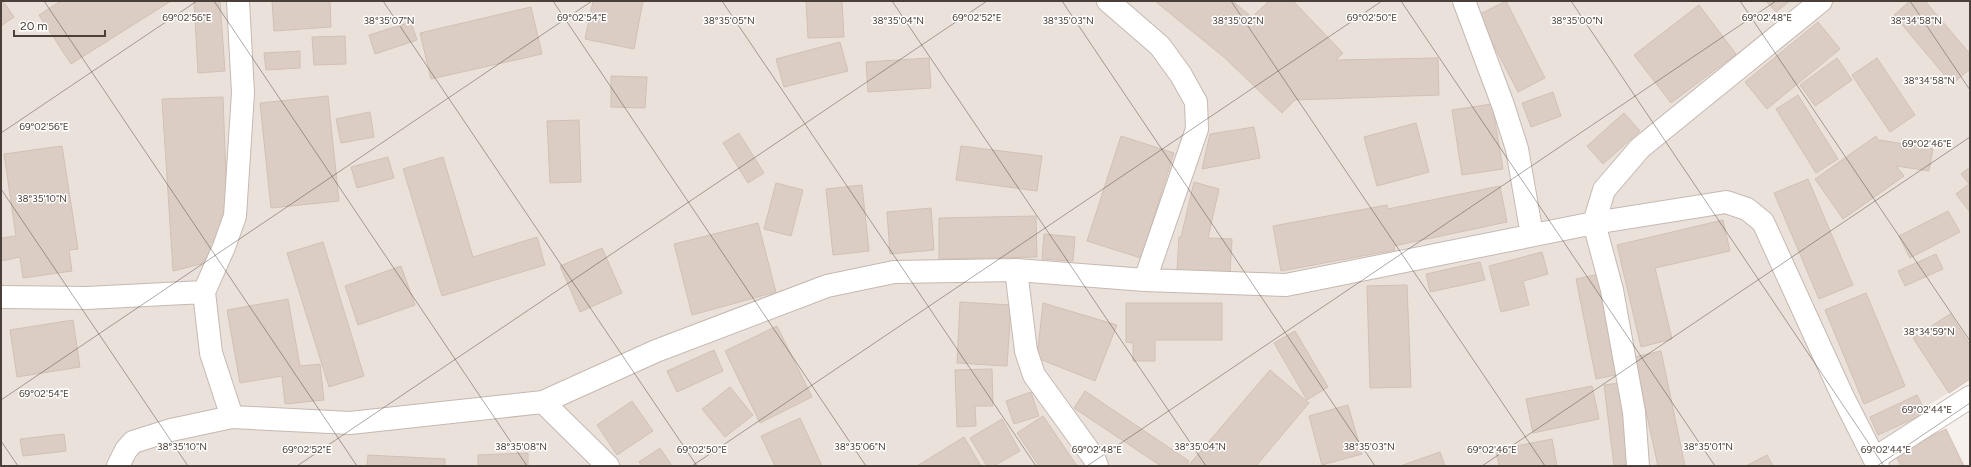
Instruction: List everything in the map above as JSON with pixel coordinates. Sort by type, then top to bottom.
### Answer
[{"type":"street","points":[[232,417],[211,353],[204,292],[224,247],[235,216],[243,94],[238,1]]},
{"type":"street","points":[[1108,1],[1160,46],[1181,75],[1196,102],[1198,129],[1145,280]]},
{"type":"street","points":[[1464,1],[1503,105],[1517,149],[1532,235]]},
{"type":"street","points":[[1638,466],[1634,412],[1615,306],[1594,223],[1604,190],[1640,148],[1821,1]]},
{"type":"street","points":[[118,466],[126,450],[133,442],[171,430],[232,417],[350,423],[543,402],[656,351],[827,286],[894,272],[1016,270],[1145,280],[1286,285],[1594,223],[1726,202],[1747,209],[1763,222],[1843,397],[1876,462],[1970,397]]},
{"type":"street","points":[[1016,270],[1026,350],[1034,375],[1094,458],[1097,466]]},
{"type":"street","points":[[1,297],[87,298],[204,292]]},
{"type":"street","points":[[543,402],[608,466]]},
{"type":"shaded area","points":[[1,1],[1970,1],[1970,379],[1918,412],[1940,466],[1,466]]},
{"type":"building","points":[[1,1],[3,1],[14,17],[1,26]]},
{"type":"building","points":[[61,1],[171,1],[71,64],[39,15]]},
{"type":"building","points":[[194,1],[220,1],[225,71],[198,73]]},
{"type":"building","points":[[272,1],[330,1],[331,27],[274,31]]},
{"type":"building","points":[[593,1],[643,1],[634,49],[585,39]]},
{"type":"building","points":[[806,1],[842,1],[844,37],[808,38]]},
{"type":"building","points":[[1155,1],[1232,1],[1252,17],[1269,1],[1293,1],[1343,53],[1336,60],[1438,58],[1439,95],[1295,100],[1282,113],[1225,58]]},
{"type":"building","points":[[1506,1],[1545,78],[1518,92],[1478,15]]},
{"type":"building","points":[[1766,1],[1790,1],[1776,12]]},
{"type":"building","points":[[1910,1],[1925,1],[1970,54],[1970,69],[1952,84],[1894,15]]},
{"type":"building","points":[[1699,5],[1736,54],[1671,103],[1634,55]]},
{"type":"building","points":[[531,7],[542,54],[431,79],[420,33]]},
{"type":"building","points":[[411,22],[417,40],[375,54],[369,35]]},
{"type":"building","points":[[1818,22],[1840,49],[1767,109],[1745,82]]},
{"type":"building","points":[[345,36],[346,64],[314,65],[312,37]]},
{"type":"building","points":[[840,42],[848,71],[784,87],[776,59]]},
{"type":"building","points":[[300,51],[300,68],[266,70],[264,53]]},
{"type":"building","points":[[929,58],[931,88],[868,92],[866,62]]},
{"type":"building","points":[[1837,58],[1852,80],[1815,106],[1800,85]]},
{"type":"building","points":[[1877,58],[1915,115],[1890,132],[1852,75]]},
{"type":"building","points":[[611,76],[647,77],[645,108],[611,107]]},
{"type":"building","points":[[1553,92],[1561,116],[1531,127],[1522,103]]},
{"type":"building","points":[[1798,95],[1838,159],[1816,173],[1776,109]]},
{"type":"building","points":[[328,96],[339,201],[271,208],[260,103]]},
{"type":"building","points":[[223,97],[228,235],[201,264],[173,271],[162,99]]},
{"type":"building","points":[[1492,104],[1503,169],[1462,175],[1452,110]]},
{"type":"building","points":[[370,112],[374,137],[341,143],[336,119]]},
{"type":"building","points":[[1624,113],[1640,131],[1603,164],[1587,146]]},
{"type":"building","points":[[579,120],[581,182],[550,183],[547,121]]},
{"type":"building","points":[[1416,123],[1429,172],[1377,186],[1364,137]]},
{"type":"building","points":[[1254,127],[1260,158],[1202,169],[1210,134]]},
{"type":"building","points":[[739,133],[764,173],[748,183],[723,143]]},
{"type":"building","points":[[1121,136],[1174,153],[1141,258],[1087,241]]},
{"type":"building","points":[[1876,136],[1880,142],[1880,140],[1933,149],[1929,171],[1896,166],[1904,176],[1843,219],[1815,179]]},
{"type":"building","points":[[62,146],[78,249],[69,250],[72,271],[23,278],[20,257],[1,261],[1,238],[16,236],[4,154]]},
{"type":"building","points":[[961,146],[1042,156],[1037,191],[956,180]]},
{"type":"building","points":[[388,157],[394,178],[357,188],[351,167]]},
{"type":"building","points":[[443,157],[473,257],[537,237],[545,265],[442,296],[403,169]]},
{"type":"building","points":[[1970,167],[1970,212],[1956,194],[1969,184],[1961,174]]},
{"type":"building","points":[[1808,179],[1853,285],[1819,299],[1774,193]]},
{"type":"building","points":[[1194,182],[1219,189],[1208,238],[1232,239],[1230,273],[1177,271],[1179,237],[1181,237]]},
{"type":"building","points":[[776,183],[803,190],[791,236],[764,229]]},
{"type":"building","points":[[862,185],[869,251],[833,255],[826,189]]},
{"type":"building","points":[[1500,186],[1507,222],[1394,246],[1395,250],[1281,271],[1273,226],[1387,205],[1388,209]]},
{"type":"building","points":[[931,208],[934,250],[890,254],[887,212]]},
{"type":"building","points":[[1948,211],[1960,232],[1910,258],[1899,236]]},
{"type":"building","points":[[1036,216],[1037,257],[939,259],[939,218]]},
{"type":"building","points":[[1723,220],[1730,251],[1655,268],[1672,339],[1641,347],[1617,245]]},
{"type":"building","points":[[758,223],[776,292],[692,315],[674,244]]},
{"type":"building","points":[[1044,234],[1075,237],[1073,261],[1042,259]]},
{"type":"building","points":[[323,242],[364,376],[329,387],[287,253]]},
{"type":"building","points":[[602,248],[622,293],[580,312],[560,266]]},
{"type":"building","points":[[1542,252],[1548,274],[1523,281],[1529,305],[1501,312],[1489,266]]},
{"type":"building","points":[[1936,254],[1943,269],[1905,286],[1898,271]]},
{"type":"building","points":[[1480,262],[1485,280],[1430,292],[1426,274]]},
{"type":"building","points":[[401,266],[415,305],[358,325],[345,286]]},
{"type":"building","points":[[1599,274],[1620,374],[1596,379],[1576,279]]},
{"type":"building","points":[[1407,285],[1411,387],[1370,388],[1367,286]]},
{"type":"building","points":[[1866,293],[1905,386],[1864,404],[1825,310]]},
{"type":"building","points":[[288,299],[300,366],[320,364],[324,400],[285,404],[282,376],[240,383],[227,310]]},
{"type":"building","points":[[960,302],[1011,305],[1007,366],[957,363]]},
{"type":"building","points":[[1043,303],[1117,325],[1095,381],[1037,358]]},
{"type":"building","points":[[1126,303],[1222,303],[1222,340],[1155,340],[1155,361],[1133,361],[1133,343],[1126,342]]},
{"type":"building","points":[[1950,314],[1970,345],[1970,379],[1949,393],[1913,338]]},
{"type":"building","points":[[73,320],[80,367],[17,377],[10,330]]},
{"type":"building","points":[[777,326],[812,397],[760,423],[725,351]]},
{"type":"building","points":[[1295,331],[1328,387],[1307,400],[1274,343]]},
{"type":"building","points":[[714,350],[723,371],[677,392],[667,371]]},
{"type":"building","points":[[1661,351],[1685,466],[1658,466],[1634,357]]},
{"type":"building","points":[[992,369],[993,406],[975,406],[976,426],[957,427],[955,370]]},
{"type":"building","points":[[1270,370],[1309,403],[1256,466],[1188,466]]},
{"type":"building","points":[[1620,383],[1630,464],[1614,466],[1604,385]]},
{"type":"building","points":[[1592,386],[1599,419],[1533,433],[1526,399]]},
{"type":"building","points":[[730,387],[753,415],[725,437],[702,409]]},
{"type":"building","points":[[1085,391],[1189,461],[1186,466],[1161,466],[1074,408]]},
{"type":"building","points":[[1031,392],[1039,416],[1014,424],[1006,401]]},
{"type":"building","points":[[1917,395],[1926,413],[1878,435],[1870,417]]},
{"type":"building","points":[[632,401],[653,431],[617,455],[597,425]]},
{"type":"building","points":[[1348,405],[1362,454],[1322,465],[1309,416]]},
{"type":"building","points":[[1043,416],[1077,466],[1039,466],[1017,433]]},
{"type":"building","points":[[800,418],[822,466],[775,466],[761,436]]},
{"type":"building","points":[[1002,419],[1020,451],[994,466],[987,466],[970,438]]},
{"type":"building","points":[[1946,429],[1964,466],[1901,466],[1895,454]]},
{"type":"building","points":[[64,434],[66,451],[23,456],[20,439]]},
{"type":"building","points":[[964,437],[981,466],[917,466]]},
{"type":"building","points":[[1552,439],[1557,466],[1499,466],[1496,450]]},
{"type":"building","points":[[660,448],[672,466],[642,466],[639,462]]},
{"type":"building","points":[[1440,452],[1445,466],[1403,466],[1403,465]]},
{"type":"building","points":[[528,453],[528,466],[478,466],[478,455]]},
{"type":"building","points":[[368,455],[445,459],[445,466],[367,466]]},
{"type":"building","points":[[1767,455],[1773,466],[1746,466]]}]
